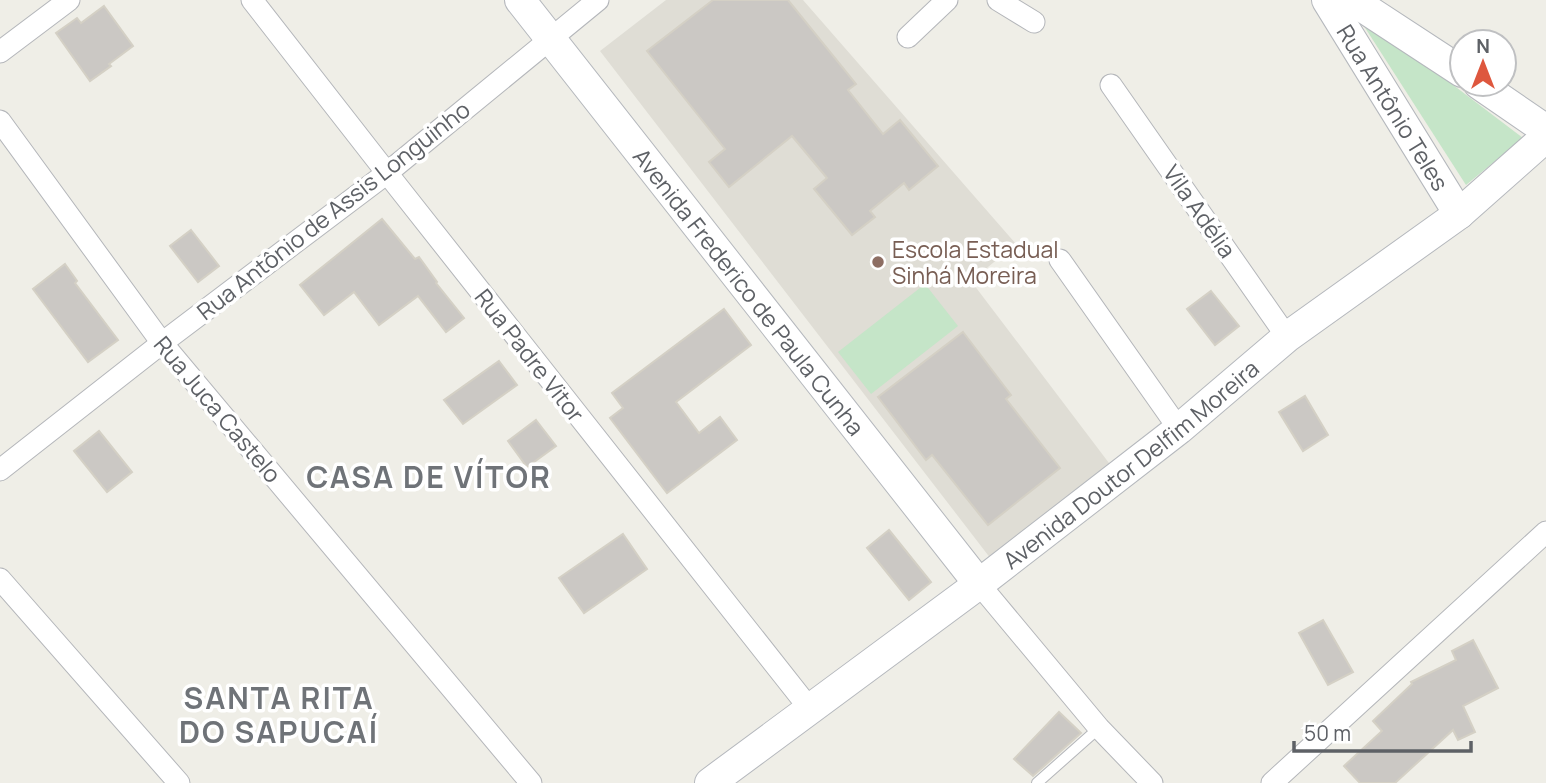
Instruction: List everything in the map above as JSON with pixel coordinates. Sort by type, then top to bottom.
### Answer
[{"type":"main road","name":"Avenida Frederico de Paula Cunha","points":[[520,0],[979,584]]},
{"type":"main road","name":"Rua Antônio Teles","points":[[1327,0],[1459,214]]},
{"type":"main road","name":"Rua Antônio Teles","points":[[1352,0],[1448,63]]},
{"type":"main road","points":[[1499,98],[1546,130]]},
{"type":"main road","name":"Avenida Doutor Delfim Moreira","points":[[710,783],[979,584],[1179,429],[1287,337],[1459,214],[1546,137]]},
{"type":"street","name":"Rua Padre Vitor","points":[[252,0],[810,709]]},
{"type":"street","name":"Rua Antônio de Assis Longuinho","points":[[0,470],[162,343],[387,173],[598,0]]},
{"type":"street","points":[[908,37],[947,0]]},
{"type":"street","points":[[998,0],[1034,22]]},
{"type":"street","points":[[0,52],[63,2]]},
{"type":"street","name":"Vila Adélia","points":[[1111,85],[1287,337]]},
{"type":"street","name":"Rua Juca Castelo","points":[[0,121],[162,343],[531,783]]},
{"type":"street","points":[[1060,260],[1179,429]]},
{"type":"street","points":[[1272,783],[1546,532]]},
{"type":"street","points":[[0,579],[179,783]]},
{"type":"street","points":[[979,584],[1099,728],[1152,783]]},
{"type":"lane","points":[[1037,783],[1099,728]]},
{"type":"shaded area","name":"Escola Estadual Sinhá Moreira","points":[[666,0],[803,0],[1016,244],[971,281],[1112,467],[991,559],[600,51]]},
{"type":"green space","points":[[1353,9],[1448,81],[1448,98],[1470,98],[1523,138],[1466,185]]},
{"type":"green space","points":[[925,284],[958,326],[871,394],[838,352]]},
{"type":"building","points":[[713,0],[788,0],[856,84],[848,90],[883,134],[900,120],[938,166],[909,190],[904,183],[870,211],[875,217],[852,235],[814,189],[827,178],[792,136],[729,187],[709,162],[725,149],[647,51]]},
{"type":"building","points":[[104,6],[133,46],[90,81],[56,33],[77,18],[81,23]]},
{"type":"building","points":[[382,219],[415,259],[419,257],[464,318],[446,332],[418,296],[379,325],[354,292],[324,315],[300,285]]},
{"type":"building","points":[[191,230],[219,266],[198,282],[170,246]]},
{"type":"building","points":[[65,264],[77,281],[75,283],[118,340],[88,362],[33,289]]},
{"type":"building","points":[[1211,291],[1239,326],[1215,345],[1187,309]]},
{"type":"building","points":[[724,309],[751,345],[676,402],[699,433],[720,417],[737,440],[667,493],[610,418],[623,408],[612,393]]},
{"type":"building","points":[[963,332],[1011,395],[1006,399],[1060,468],[988,525],[932,455],[926,460],[878,397]]},
{"type":"building","points":[[499,361],[517,385],[463,424],[444,400]]},
{"type":"building","points":[[1305,396],[1328,435],[1303,451],[1279,412]]},
{"type":"building","points":[[536,420],[556,446],[527,467],[508,441]]},
{"type":"building","points":[[99,431],[132,472],[107,492],[74,451]]},
{"type":"building","points":[[889,530],[931,582],[909,600],[867,548]]},
{"type":"building","points":[[623,534],[647,569],[584,613],[559,578]]},
{"type":"building","points":[[1323,620],[1353,672],[1328,685],[1299,633]]},
{"type":"building","points":[[1473,640],[1498,688],[1463,706],[1475,732],[1458,740],[1453,730],[1395,783],[1360,783],[1344,766],[1382,731],[1373,721],[1412,684],[1411,682],[1456,660],[1452,651]]},
{"type":"building","points":[[1059,712],[1081,733],[1033,776],[1014,759]]},
{"type":"place","name":"Escola Estadual Sinhá Moreira","points":[[878,262]]},
{"type":"district","name":"CASA DE VÍTOR","points":[[429,476]]},
{"type":"district","name":"SANTA RITA DO SAPUCAÍ","points":[[279,714]]}]
